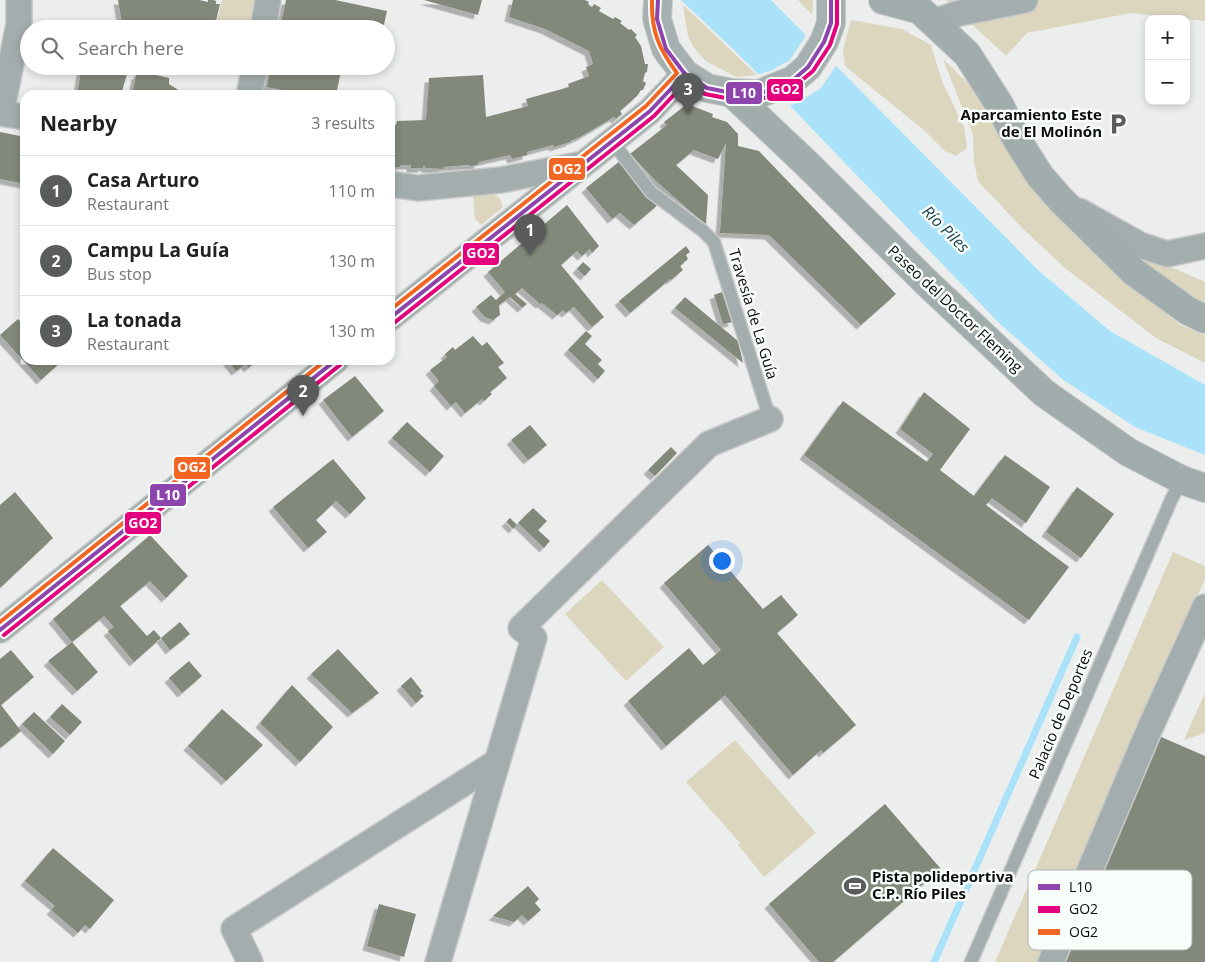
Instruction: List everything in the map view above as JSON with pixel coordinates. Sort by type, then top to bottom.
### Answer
[{"type":"main road","points":[[883,0],[924,11],[968,54],[1040,176],[1061,200],[1134,272],[1188,311],[1205,319]]},
{"type":"main road","points":[[652,6],[666,48],[685,74],[708,88],[732,94],[759,94],[793,80],[808,68],[824,42],[831,12]]},
{"type":"main road","name":"Paseo del Doctor Fleming","points":[[732,94],[808,165],[927,284],[1044,393],[1128,452],[1194,484]]},
{"type":"street","points":[[9,115],[19,24],[19,0]]},
{"type":"street","points":[[264,20],[268,0]]},
{"type":"street","points":[[924,11],[960,12],[1025,0]]},
{"type":"street","points":[[395,314],[611,140],[650,111],[685,74]]},
{"type":"street","points":[[250,90],[253,75]]},
{"type":"street","points":[[395,185],[418,188],[501,180],[580,165]]},
{"type":"street","points":[[1061,200],[1140,245],[1167,254],[1205,246]]},
{"type":"street","points":[[0,630],[330,365]]},
{"type":"street","points":[[438,962],[534,638],[521,628],[709,444],[770,419]]},
{"type":"street","points":[[1090,870],[1150,728],[1205,607]]},
{"type":"street","points":[[250,962],[234,929],[497,762]]},
{"type":"street","points":[[1051,962],[1056,950]]},
{"type":"lane","name":"Travesía de La Guía","points":[[611,140],[651,192],[714,242],[770,419]]},
{"type":"lane","name":"Palacio de Deportes","points":[[971,962],[1172,498],[1194,484]]},
{"type":"shaded area","points":[[222,0],[261,0],[255,20],[217,20]]},
{"type":"shaded area","points":[[798,0],[813,0],[812,15]]},
{"type":"shaded area","points":[[946,0],[1205,0],[1205,21],[1190,19],[1190,15],[1131,13],[1027,33],[1006,56]]},
{"type":"shaded area","points":[[683,5],[757,75],[736,77],[706,61],[694,48],[688,36]]},
{"type":"shaded area","points":[[851,20],[902,29],[931,45],[942,81],[964,127],[967,148],[956,156],[945,151],[925,131],[845,66],[843,50]]},
{"type":"shaded area","points":[[943,59],[973,88],[1110,268],[1180,325],[1205,335],[1205,363],[1156,338],[1065,268],[1022,228],[978,181],[974,162],[973,135]]},
{"type":"shaded area","points":[[487,194],[499,198],[502,208],[481,225],[475,219],[473,196]]},
{"type":"shaded area","points":[[1135,251],[1205,282],[1205,303],[1181,291],[1139,260]]},
{"type":"shaded area","points":[[1173,552],[1205,566],[1205,579],[1078,870],[1035,870]]},
{"type":"shaded area","points":[[602,580],[664,647],[626,681],[565,614]]},
{"type":"shaded area","points":[[1205,693],[1205,733],[1184,740]]},
{"type":"shaded area","points":[[735,740],[816,833],[764,877],[738,845],[740,843],[686,782]]},
{"type":"shaded area","points":[[1028,886],[1028,950],[1043,950],[1038,962],[995,962]]},
{"type":"water","name":"Río Piles","points":[[681,0],[771,0],[1039,271],[1110,331],[1205,385],[1205,455],[1135,427],[1062,379],[999,323],[794,110]]},
{"type":"pier","points":[[808,32],[838,63],[821,88],[787,107],[756,75],[772,70],[790,60]]},
{"type":"building","points":[[118,0],[199,0],[208,2],[208,0],[213,0],[216,1],[216,4],[220,4],[216,20],[121,20]]},
{"type":"building","points":[[286,0],[335,0],[387,11],[385,20],[282,20]]},
{"type":"building","points":[[424,0],[482,0],[478,15]]},
{"type":"building","points":[[513,0],[585,0],[592,7],[594,4],[601,8],[599,11],[613,19],[615,17],[622,21],[620,23],[637,35],[635,37],[641,46],[645,64],[648,64],[643,81],[646,83],[643,90],[620,111],[622,114],[616,119],[614,117],[570,142],[554,147],[553,145],[527,152],[527,155],[512,159],[510,155],[479,162],[478,165],[471,166],[443,167],[443,169],[425,168],[423,166],[423,168],[411,168],[411,165],[395,167],[395,125],[397,121],[426,120],[429,78],[483,75],[486,117],[528,106],[526,99],[569,87],[568,84],[589,76],[586,67],[593,64],[589,51],[545,29],[509,17]]},
{"type":"building","points":[[80,75],[127,75],[122,90],[78,90]]},
{"type":"building","points":[[136,75],[156,75],[169,78],[169,84],[178,90],[133,90]]},
{"type":"building","points":[[269,75],[340,75],[337,90],[282,90],[267,87]]},
{"type":"building","points":[[687,104],[713,114],[712,117],[727,122],[738,134],[738,146],[759,151],[896,294],[861,325],[769,235],[720,233],[726,143],[718,159],[694,150],[676,165],[708,195],[706,225],[657,182],[630,154],[667,125],[664,122]]},
{"type":"building","points":[[0,132],[20,136],[20,183],[0,179]]},
{"type":"building","points":[[620,161],[646,191],[660,203],[634,225],[620,213],[612,219],[586,188]]},
{"type":"building","points":[[567,205],[599,246],[592,253],[590,249],[582,256],[577,251],[561,265],[604,317],[592,327],[574,307],[566,313],[563,310],[557,315],[542,303],[540,304],[522,288],[515,294],[527,304],[522,308],[510,297],[499,305],[500,315],[493,320],[485,317],[476,307],[491,295],[496,300],[505,292],[488,272]]},
{"type":"building","points":[[686,246],[690,252],[686,255],[688,259],[680,266],[683,270],[630,313],[619,301]]},
{"type":"building","points":[[583,262],[591,269],[585,276],[577,269]]},
{"type":"building","points":[[722,292],[733,322],[723,324],[714,295]]},
{"type":"building","points":[[685,297],[738,341],[743,363],[675,308]]},
{"type":"building","points":[[18,319],[20,321],[20,357],[0,335]]},
{"type":"building","points":[[586,331],[592,336],[585,344],[602,360],[598,364],[605,371],[598,379],[568,350]]},
{"type":"building","points":[[473,336],[482,346],[487,342],[504,363],[498,367],[507,378],[490,392],[492,394],[484,401],[482,399],[465,413],[456,402],[451,406],[434,386],[439,381],[430,370],[447,357],[445,354],[453,347],[455,350]]},
{"type":"building","points":[[27,365],[58,365],[41,380]]},
{"type":"building","points":[[231,365],[245,365],[236,371]]},
{"type":"building","points":[[355,376],[384,411],[352,437],[323,400]]},
{"type":"building","points":[[924,392],[970,429],[940,470],[974,496],[1005,455],[1050,487],[1026,523],[992,498],[986,505],[1069,567],[1029,620],[804,455],[843,401],[927,462],[933,454],[900,429]]},
{"type":"building","points":[[407,422],[444,456],[430,472],[392,438]]},
{"type":"building","points":[[530,425],[547,445],[528,460],[511,440]]},
{"type":"building","points":[[671,447],[677,453],[655,476],[648,470]]},
{"type":"building","points":[[333,459],[366,498],[350,514],[336,501],[316,520],[327,532],[308,548],[273,507]]},
{"type":"building","points":[[1077,487],[1114,514],[1081,558],[1046,532]]},
{"type":"building","points":[[15,492],[53,538],[0,588],[0,505]]},
{"type":"building","points":[[533,508],[547,521],[538,530],[550,541],[544,548],[518,523]]},
{"type":"building","points":[[510,518],[517,525],[513,529],[506,522]]},
{"type":"building","points":[[150,535],[188,576],[166,598],[150,581],[120,606],[147,636],[154,630],[161,638],[134,662],[108,631],[114,627],[104,616],[72,642],[53,619]]},
{"type":"building","points":[[708,545],[763,609],[781,595],[798,615],[777,633],[856,725],[823,753],[821,750],[793,775],[725,695],[666,746],[628,701],[689,648],[703,665],[721,650],[664,583]]},
{"type":"building","points":[[180,622],[190,634],[170,650],[161,638]]},
{"type":"building","points":[[72,642],[98,672],[77,691],[48,661]]},
{"type":"building","points":[[338,649],[379,693],[352,713],[311,674]]},
{"type":"building","points":[[11,650],[34,677],[1,705],[21,731],[0,748],[0,659]]},
{"type":"building","points":[[189,661],[202,676],[182,693],[169,678]]},
{"type":"building","points":[[411,677],[422,691],[420,693],[424,696],[416,703],[401,686]]},
{"type":"building","points":[[292,685],[333,727],[300,762],[260,723]]},
{"type":"building","points":[[62,704],[82,722],[70,735],[50,717]]},
{"type":"building","points":[[222,709],[263,745],[226,781],[188,746]]},
{"type":"building","points":[[34,712],[65,741],[53,754],[22,724]]},
{"type":"building","points":[[1159,736],[1205,756],[1205,962],[1060,962],[1065,950],[1192,950],[1192,870],[1100,870]]},
{"type":"building","name":"Pista polideportiva C.P. Río Piles","points":[[885,804],[941,869],[833,962],[819,962],[769,904]]},
{"type":"building","points":[[53,848],[114,900],[90,929],[85,925],[78,933],[51,910],[55,906],[25,881]]},
{"type":"building","points":[[528,886],[539,899],[535,903],[541,910],[528,921],[522,915],[514,922],[493,916]]},
{"type":"building","points":[[379,904],[416,914],[404,957],[367,946]]},
{"type":"waterway","points":[[934,962],[1077,637]]},
{"type":"transit line","name":"OG2","points":[[395,306],[646,106],[677,73],[665,56],[657,39],[653,21],[652,0]]},
{"type":"transit line","name":"L10","points":[[658,0],[657,19],[666,49],[685,74],[707,88],[732,93],[759,94],[793,80],[808,67],[824,42],[831,23],[831,0]]},
{"type":"transit line","name":"GO2","points":[[395,322],[654,116],[686,82],[705,94],[731,99],[759,100],[796,85],[813,71],[830,45],[837,24],[837,0]]},
{"type":"transit line","name":"L10","points":[[395,314],[650,111],[685,74]]},
{"type":"transit line","name":"OG2","points":[[0,622],[320,365]]},
{"type":"transit line","name":"L10","points":[[0,630],[330,365]]},
{"type":"transit line","name":"GO2","points":[[4,635],[340,365]]},
{"type":"place","name":"La tonada","points":[[688,114]]},
{"type":"place","name":"Aparcamiento Este de El Molinón","points":[[1118,124]]},
{"type":"place","name":"Casa Arturo","points":[[530,255]]},
{"type":"place","name":"Campu La Guía","points":[[303,416]]},
{"type":"place","name":"Pista polideportiva C.P. Río Piles","points":[[855,886]]}]
